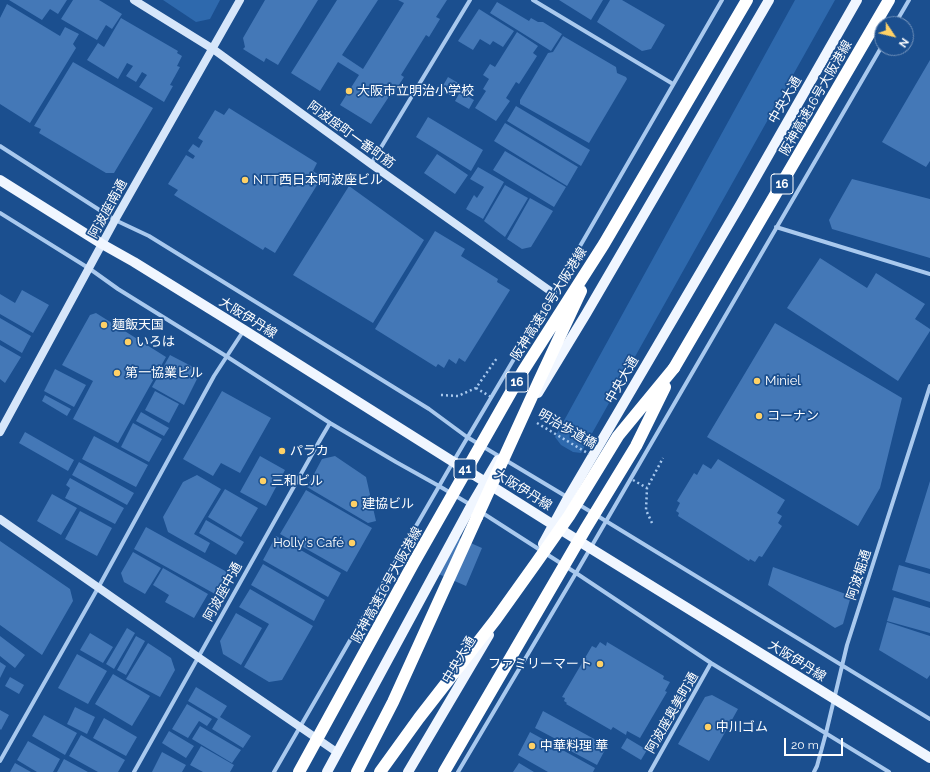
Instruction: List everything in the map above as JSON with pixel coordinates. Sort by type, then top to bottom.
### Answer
[{"type":"highway","name":"阪神高速16号大阪港線","points":[[299,772],[413,564],[523,371],[604,244],[746,0]]},
{"type":"highway","name":"阪神高速16号大阪港線","points":[[444,772],[586,528],[636,446],[674,368],[889,0]]},
{"type":"highway","points":[[357,772],[393,702],[539,381],[604,244]]},
{"type":"highway","points":[[380,772],[418,718],[496,619],[536,563],[568,516],[618,436],[674,368]]},
{"type":"main road","points":[[328,772],[485,481],[594,301],[769,0]]},
{"type":"main road","name":"中央大通","points":[[408,772],[540,550],[568,498],[740,205],[857,0]]},
{"type":"main road","name":"大阪伊丹線","points":[[0,180],[244,330],[590,548],[930,758]]},
{"type":"street","name":"阿波座町一番町筋","points":[[134,0],[212,49],[553,293]]},
{"type":"street","name":"阿波座南通","points":[[0,432],[75,293],[90,269],[115,220],[240,0]]},
{"type":"street","points":[[371,164],[470,0]]},
{"type":"street","points":[[533,0],[673,84]]},
{"type":"street","points":[[274,772],[299,726],[553,293],[722,0]]},
{"type":"street","points":[[900,16],[909,0]]},
{"type":"street","points":[[458,772],[576,573],[876,56]]},
{"type":"street","points":[[0,146],[115,220],[149,236],[429,409],[468,437],[500,457],[606,520],[930,719]]},
{"type":"street","points":[[0,213],[330,423],[471,506],[576,573],[711,663],[889,772]]},
{"type":"street","points":[[776,227],[930,274]]},
{"type":"street","points":[[0,761],[98,588],[226,356],[244,330]]},
{"type":"street","name":"阿波堀通","points":[[814,772],[818,766],[841,664],[930,386]]},
{"type":"street","name":"阿波座中通","points":[[134,772],[330,423]]},
{"type":"street","points":[[0,519],[198,658],[338,753]]},
{"type":"street","name":"阿波座奥美町通","points":[[650,772],[711,663]]},
{"type":"path","points":[[441,395],[458,396],[476,388],[497,358]]},
{"type":"path","points":[[476,388],[496,400]]},
{"type":"path","name":"明治歩道橋","points":[[531,420],[592,456]]},
{"type":"path","points":[[652,523],[646,510],[648,488],[663,458]]},
{"type":"path","points":[[627,476],[648,488]]},
{"type":"shaded area","points":[[163,0],[220,0],[210,19],[196,22]]},
{"type":"shaded area","points":[[795,0],[835,0],[581,453],[573,452],[561,445],[555,437]]},
{"type":"building","points":[[9,0],[67,0],[58,14],[50,9],[42,20]]},
{"type":"building","points":[[73,0],[99,0],[122,14],[112,29],[106,25],[97,40],[61,19]]},
{"type":"building","points":[[265,0],[318,0],[278,65],[266,58],[264,62],[243,49],[245,47],[243,38]]},
{"type":"building","points":[[337,0],[378,0],[342,55],[363,69],[404,3],[398,0],[447,0],[436,17],[440,19],[429,37],[426,35],[401,75],[404,77],[371,124],[340,105],[359,75],[338,62],[320,91],[291,73]]},
{"type":"building","points":[[559,0],[603,0],[591,20]]},
{"type":"building","points":[[610,0],[622,0],[665,25],[651,49],[642,51],[597,22]]},
{"type":"building","points":[[497,2],[529,21],[531,18],[538,22],[543,22],[562,34],[551,51],[490,13]]},
{"type":"building","points":[[7,4],[60,36],[65,27],[79,34],[73,44],[76,48],[30,123],[0,104],[0,18]]},
{"type":"building","points":[[479,9],[514,31],[503,47],[493,41],[490,45],[480,39],[473,50],[458,41]]},
{"type":"building","points":[[121,18],[178,51],[177,53],[182,56],[177,66],[180,67],[170,85],[173,86],[164,102],[139,87],[147,75],[142,72],[136,82],[126,76],[133,66],[127,63],[118,79],[87,60],[98,43],[104,47]]},
{"type":"building","points":[[517,32],[538,46],[533,53],[537,56],[519,84],[516,82],[506,98],[510,101],[496,121],[475,108],[486,91],[483,89],[489,79],[483,75],[490,64],[495,67]]},
{"type":"building","points":[[563,36],[616,67],[617,73],[626,77],[627,79],[589,143],[520,104],[520,100],[548,53],[553,52]]},
{"type":"building","points":[[930,60],[930,161],[926,167],[882,142]]},
{"type":"building","points":[[73,62],[153,108],[114,173],[106,173],[39,133],[41,129],[34,126]]},
{"type":"building","points":[[448,77],[460,84],[453,97],[441,89]]},
{"type":"building","points":[[460,92],[474,100],[469,109],[455,101]]},
{"type":"building","points":[[516,106],[590,150],[581,166],[507,121]]},
{"type":"building","name":"NTT西日本阿波座ビル","points":[[229,108],[317,163],[313,171],[322,177],[275,253],[265,247],[263,250],[174,195],[178,190],[168,184],[186,155],[193,159],[195,156],[188,151],[193,144],[199,148],[203,141],[198,138],[215,110],[224,115]]},
{"type":"building","points":[[428,117],[483,150],[471,171],[416,137]]},
{"type":"building","points":[[505,123],[578,167],[567,186],[494,141]]},
{"type":"building","points":[[505,151],[566,187],[554,207],[493,170]]},
{"type":"building","points":[[437,154],[468,175],[455,194],[424,173]]},
{"type":"building","points":[[478,167],[504,182],[483,219],[466,209],[474,195],[477,198],[484,187],[470,179]]},
{"type":"building","points":[[852,179],[930,199],[930,258],[832,229],[829,220]]},
{"type":"building","points":[[505,185],[528,198],[505,237],[484,221]]},
{"type":"building","points":[[349,186],[424,240],[373,323],[293,275]]},
{"type":"building","points":[[530,198],[553,211],[531,247],[522,249],[507,239]]},
{"type":"building","points":[[435,231],[465,249],[461,256],[498,279],[497,282],[510,290],[465,362],[459,358],[456,364],[449,359],[444,368],[438,364],[436,367],[375,329]]},
{"type":"building","points":[[820,258],[867,288],[876,273],[925,304],[915,319],[930,329],[930,331],[898,381],[787,308]]},
{"type":"building","points":[[22,290],[49,305],[33,333],[0,314],[0,294],[15,303]]},
{"type":"building","name":"第一協業ビル","points":[[96,313],[166,357],[118,443],[73,419],[93,381],[62,365],[90,315]]},
{"type":"building","points":[[0,318],[31,336],[22,353],[0,340]]},
{"type":"building","points":[[775,323],[902,398],[880,488],[858,526],[707,437]]},
{"type":"building","points":[[0,345],[21,357],[5,383],[0,379]]},
{"type":"building","points":[[170,355],[195,368],[197,379],[184,405],[152,387]]},
{"type":"building","points":[[55,369],[86,385],[74,407],[44,391]]},
{"type":"building","points":[[155,391],[179,404],[169,423],[145,410]]},
{"type":"building","points":[[222,391],[271,418],[240,473],[221,463],[213,476],[183,459]]},
{"type":"building","points":[[45,395],[71,409],[67,416],[42,401]]},
{"type":"building","points":[[141,412],[169,428],[164,436],[136,421]]},
{"type":"building","points":[[133,423],[162,439],[149,462],[121,447]]},
{"type":"building","points":[[25,432],[74,460],[68,471],[19,443]]},
{"type":"building","points":[[94,436],[148,465],[136,487],[82,459]]},
{"type":"building","name":"三和ビル","points":[[260,456],[285,470],[266,506],[240,492]]},
{"type":"building","name":"建協ビル","points":[[335,456],[366,477],[376,521],[368,523],[307,487],[322,459]]},
{"type":"building","points":[[718,459],[785,500],[777,513],[782,516],[778,523],[782,526],[762,557],[759,556],[755,562],[750,559],[749,561],[678,516],[679,513],[676,511],[680,503],[677,501],[694,473],[697,475],[703,464],[711,469]]},
{"type":"building","points":[[79,462],[134,493],[127,505],[72,475]]},
{"type":"building","points":[[197,475],[221,489],[194,534],[210,543],[205,553],[168,532],[163,517],[183,482]]},
{"type":"building","points":[[70,478],[124,508],[115,524],[65,498],[70,488],[66,485]]},
{"type":"building","points":[[930,481],[930,569],[905,562]]},
{"type":"building","points":[[225,489],[258,508],[241,537],[208,517]]},
{"type":"building","points":[[306,490],[372,528],[347,572],[280,534]]},
{"type":"building","points":[[52,494],[77,508],[61,535],[37,521]]},
{"type":"building","points":[[80,511],[112,528],[97,556],[65,539]]},
{"type":"building","points":[[206,520],[244,542],[236,555],[199,533]]},
{"type":"building","points":[[146,527],[227,572],[215,594],[134,549]]},
{"type":"building","points":[[450,534],[482,548],[466,586],[434,572]]},
{"type":"building","points":[[276,536],[341,573],[328,597],[263,560]]},
{"type":"building","points":[[0,541],[70,589],[73,601],[42,655],[0,625]]},
{"type":"building","points":[[133,552],[161,568],[145,594],[124,582],[121,573]]},
{"type":"building","points":[[263,564],[325,600],[314,621],[251,585]]},
{"type":"building","points":[[899,565],[930,574],[930,602],[892,590]]},
{"type":"building","points":[[773,567],[851,596],[843,624],[835,628],[768,585]]},
{"type":"building","points":[[163,568],[208,594],[194,618],[165,602],[169,595],[153,585]]},
{"type":"building","points":[[250,589],[313,626],[282,680],[269,682],[244,667],[269,624],[239,607]]},
{"type":"building","points":[[894,597],[930,608],[930,633],[887,621]]},
{"type":"building","points":[[236,613],[262,628],[241,665],[223,654],[220,641]]},
{"type":"building","points":[[887,622],[930,636],[930,675],[927,679],[879,650]]},
{"type":"building","points":[[127,628],[135,633],[114,669],[106,664]]},
{"type":"building","points":[[90,633],[113,647],[103,663],[80,650]]},
{"type":"building","points":[[0,636],[25,655],[15,668],[0,656]]},
{"type":"building","points":[[136,636],[145,641],[126,675],[117,670]]},
{"type":"building","points":[[600,642],[606,646],[607,642],[664,676],[663,679],[670,682],[665,691],[667,692],[640,738],[627,731],[626,735],[613,727],[611,730],[566,704],[567,703],[564,701],[565,698],[562,697],[592,646],[596,648]]},
{"type":"building","points":[[148,643],[171,658],[175,670],[160,697],[126,679]]},
{"type":"building","points":[[77,654],[107,671],[88,704],[58,688]]},
{"type":"building","points":[[0,662],[6,666],[0,678]]},
{"type":"building","points":[[113,674],[150,696],[132,726],[95,704]]},
{"type":"building","points":[[10,677],[24,685],[19,694],[5,686]]},
{"type":"building","points":[[196,687],[227,706],[220,717],[251,736],[243,748],[212,729],[218,719],[188,701]]},
{"type":"building","name":"中川ゴム","points":[[712,695],[738,709],[709,761],[678,744],[705,697]]},
{"type":"building","points":[[187,704],[212,719],[207,726],[199,721],[188,738],[172,729]]},
{"type":"building","points":[[75,707],[95,717],[87,734],[67,724]]},
{"type":"building","points":[[0,710],[9,715],[1,730],[0,729]]},
{"type":"building","points":[[543,711],[607,746],[597,765],[567,749],[569,746],[535,728]]},
{"type":"building","points":[[44,715],[77,733],[65,755],[32,736]]},
{"type":"building","points":[[104,718],[137,737],[126,756],[93,738]]},
{"type":"building","points":[[200,726],[241,750],[232,763],[192,739]]},
{"type":"building","points":[[169,731],[194,746],[186,758],[162,743]]},
{"type":"building","points":[[530,732],[595,768],[593,772],[548,772],[518,755]]},
{"type":"building","points":[[81,735],[125,760],[118,772],[98,772],[69,756]]},
{"type":"building","points":[[627,738],[647,750],[641,760],[621,748]]},
{"type":"building","points":[[28,741],[60,759],[53,772],[37,772],[17,760]]},
{"type":"building","points":[[201,746],[234,765],[230,772],[203,772],[190,765]]},
{"type":"building","points":[[162,752],[186,765],[182,772],[152,772]]},
{"type":"building","points":[[64,759],[88,772],[57,772]]},
{"type":"building","points":[[15,763],[31,772],[10,772]]},
{"type":"building","points":[[519,763],[534,772],[513,772]]},
{"type":"place","name":"大阪市立明治小学校","points":[[349,91]]},
{"type":"place","name":"NTT西日本阿波座ビル","points":[[245,180]]},
{"type":"place","name":"麺飯天国","points":[[104,325]]},
{"type":"place","name":"いろは","points":[[128,342]]},
{"type":"place","name":"第一協業ビル","points":[[117,373]]},
{"type":"place","name":"Miniel","points":[[757,381]]},
{"type":"place","name":"コーナン","points":[[759,416]]},
{"type":"place","name":"パラカ","points":[[282,451]]},
{"type":"place","name":"三和ビル","points":[[263,481]]},
{"type":"place","name":"建協ビル","points":[[354,504]]},
{"type":"place","name":"Holly's Café","points":[[352,543]]},
{"type":"place","name":"ファミリーマート","points":[[600,664]]},
{"type":"place","name":"中川ゴム","points":[[708,727]]},
{"type":"place","name":"中華料理 華","points":[[532,746]]}]
